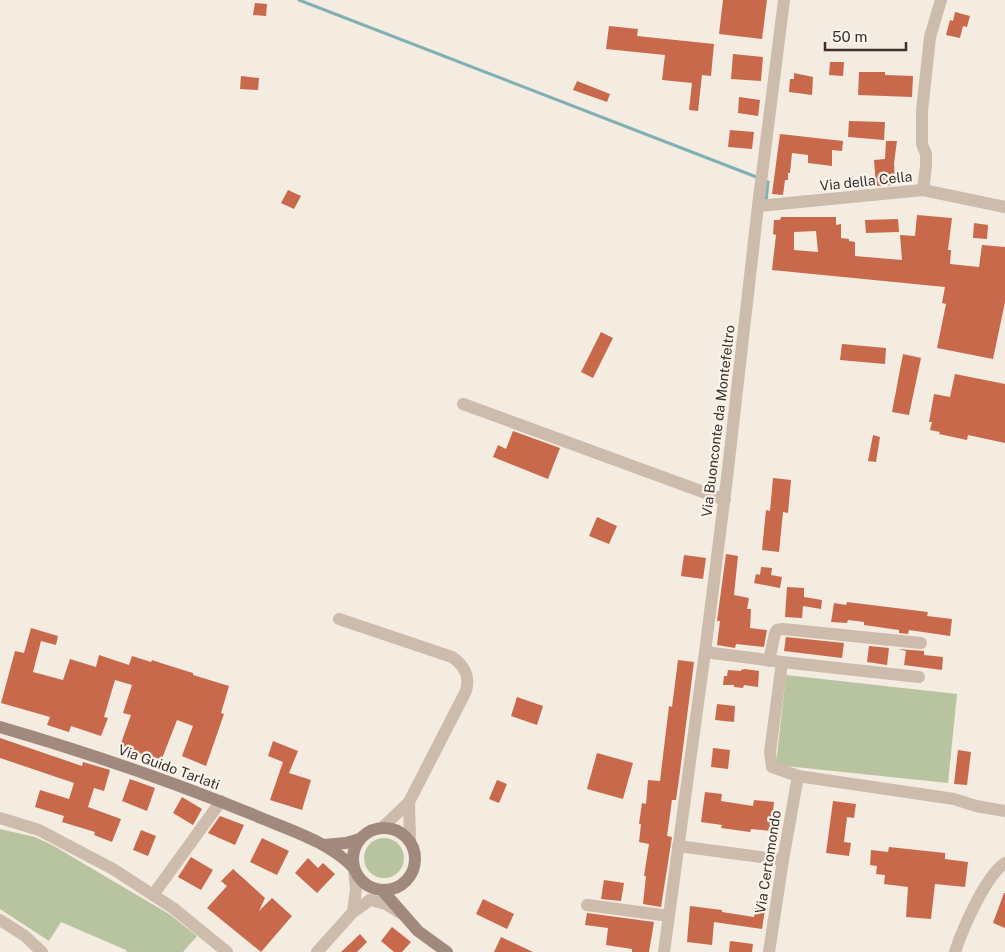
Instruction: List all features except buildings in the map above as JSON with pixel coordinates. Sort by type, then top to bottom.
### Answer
[{"type":"main road","name":"Via Guido Tarlati","points":[[0,727],[90,754],[221,802],[324,845],[354,868]]},
{"type":"main road","points":[[384,827],[398,831],[410,840],[416,858],[411,876],[405,883],[390,890],[373,888],[365,884],[358,877],[354,868],[353,858],[355,848],[360,839],[375,829],[384,827]]},
{"type":"main road","points":[[324,845],[346,843],[360,839]]},
{"type":"main road","points":[[404,916],[402,897],[405,883]]},
{"type":"main road","points":[[382,890],[426,938],[447,952]]},
{"type":"street","name":"Via Buonconte da Montefeltro","points":[[664,952],[705,652],[784,0]]},
{"type":"street","points":[[923,190],[926,154],[922,144],[922,110],[930,37],[940,0]]},
{"type":"street","name":"Via della Cella","points":[[758,206],[923,190],[1005,207]]},
{"type":"street","points":[[463,404],[724,500]]},
{"type":"street","points":[[339,619],[452,657],[466,672],[468,683],[466,691],[410,802],[384,827]]},
{"type":"street","points":[[922,643],[783,629],[777,630],[775,633],[776,661],[770,752],[772,767],[798,776],[954,799],[976,806],[1005,811]]},
{"type":"street","points":[[705,652],[920,677]]},
{"type":"street","name":"Via Certomondo","points":[[769,952],[798,776]]},
{"type":"street","points":[[153,895],[221,802]]},
{"type":"street","points":[[410,802],[410,840]]},
{"type":"street","points":[[0,818],[32,827],[113,869],[173,908],[227,952]]},
{"type":"street","points":[[678,846],[783,860]]},
{"type":"street","points":[[955,952],[962,932],[991,877],[1005,863]]},
{"type":"street","points":[[354,868],[356,889],[354,912]]},
{"type":"street","points":[[317,952],[354,912],[382,890]]},
{"type":"street","points":[[370,900],[386,904],[404,916]]},
{"type":"street","points":[[587,905],[669,916]]},
{"type":"street","points":[[0,920],[25,936],[42,952]]},
{"type":"green space","points":[[786,675],[957,694],[948,783],[776,765]]},
{"type":"green space","points":[[0,829],[35,837],[52,845],[169,914],[197,936],[183,952],[127,952],[61,922],[49,941],[0,909]]},
{"type":"green space","points":[[388,838],[395,841],[401,847],[404,858],[403,866],[395,875],[388,878],[380,878],[373,875],[365,866],[364,854],[367,847],[376,839]]},
{"type":"waterway","points":[[299,0],[759,178]]},
{"type":"waterway","points":[[765,181],[768,182],[766,202]]}]
